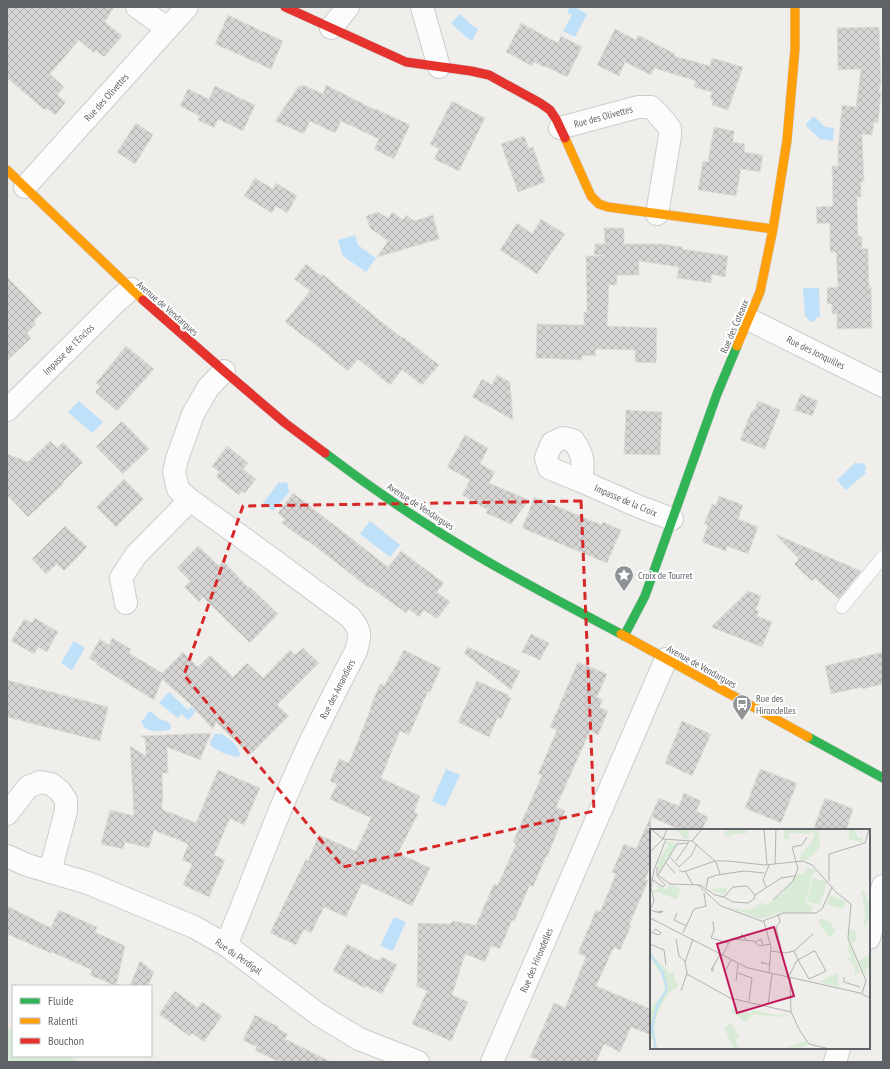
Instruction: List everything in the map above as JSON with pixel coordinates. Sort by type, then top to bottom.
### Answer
[{"type":"street","points":[[137,7],[167,28]]},
{"type":"street","name":"Rue des Olivettes","points":[[25,187],[186,7]]},
{"type":"street","name":"Rue des Olivettes","points":[[285,7],[406,62],[470,70],[489,75],[540,103],[550,110],[560,128],[591,196],[599,204],[608,207],[773,229]]},
{"type":"street","points":[[331,28],[348,7]]},
{"type":"street","points":[[422,7],[439,67]]},
{"type":"street","name":"Rue des Coteaux","points":[[624,636],[645,596],[717,394],[760,292],[773,229],[787,140],[795,49],[795,7]]},
{"type":"street","name":"Rue des Olivettes","points":[[560,128],[638,107],[651,107],[655,110],[670,129],[657,214]]},
{"type":"street","name":"Avenue de Vendargues","points":[[7,170],[130,289],[285,422],[349,471],[422,521],[489,562],[556,600],[882,776]]},
{"type":"street","name":"Impasse de l'Enclos","points":[[7,410],[130,289]]},
{"type":"street","name":"Rue des Jonquilles","points":[[748,319],[883,386]]},
{"type":"street","name":"Rue des Amandiers","points":[[224,371],[208,388],[193,414],[174,472],[178,489],[190,500],[350,617],[357,625],[360,633],[356,651],[297,771],[270,833],[243,906],[226,945]]},
{"type":"street","name":"Impasse de la Croix","points":[[581,481],[640,507],[672,519]]},
{"type":"street","points":[[126,603],[121,578],[136,555],[190,500]]},
{"type":"street","name":"Rue des Hirondelles","points":[[492,1062],[666,659]]},
{"type":"street","points":[[7,814],[28,787],[40,782],[51,784],[60,790],[66,800],[66,811],[50,872]]},
{"type":"street","name":"Rue du Perdigal","points":[[7,856],[27,865],[88,883],[194,927],[226,945],[318,1014],[359,1039],[418,1062]]},
{"type":"street","points":[[870,934],[883,886]]},
{"type":"street","points":[[835,1062],[839,1049]]},
{"type":"lane","points":[[842,607],[883,558]]},
{"type":"highlighted area","points":[[581,501],[594,811],[343,867],[184,675],[243,506]]},
{"type":"green space","points":[[7,1028],[12,1030],[12,1057],[71,1057],[82,1062],[7,1062]]},
{"type":"water","points":[[570,7],[574,7],[587,14],[575,37],[563,31],[572,15],[567,13]]},
{"type":"water","points":[[460,14],[478,29],[472,41],[451,23]]},
{"type":"water","points":[[814,116],[825,127],[834,128],[833,141],[820,139],[806,126],[806,124]]},
{"type":"water","points":[[355,235],[358,245],[376,258],[366,272],[343,256],[338,240]]},
{"type":"water","points":[[803,288],[819,288],[820,317],[817,317],[815,321],[812,322],[805,317]]},
{"type":"water","points":[[79,401],[103,422],[92,433],[68,412]]},
{"type":"water","points":[[856,462],[858,464],[865,464],[866,469],[864,471],[866,473],[846,490],[837,480]]},
{"type":"water","points":[[279,482],[287,483],[290,491],[273,511],[263,503]]},
{"type":"water","points":[[370,521],[400,545],[390,557],[360,534]]},
{"type":"water","points":[[74,641],[85,648],[72,670],[61,663]]},
{"type":"water","points":[[169,692],[188,710],[191,707],[196,711],[189,720],[181,714],[178,718],[159,703]]},
{"type":"water","points":[[151,711],[158,718],[170,723],[171,728],[169,730],[152,731],[146,728],[141,721],[145,718],[147,713]]},
{"type":"water","points":[[215,734],[222,734],[232,741],[238,748],[240,755],[238,757],[227,754],[216,750],[210,745],[210,742]]},
{"type":"water","points":[[446,769],[460,775],[445,807],[432,801]]},
{"type":"water","points":[[394,917],[406,922],[393,951],[380,946]]},
{"type":"building","points":[[7,7],[114,7],[105,22],[122,36],[104,57],[96,50],[94,53],[79,40],[50,74],[64,87],[57,95],[66,102],[55,115],[47,108],[45,110],[7,78]]},
{"type":"building","points":[[228,15],[283,41],[271,69],[215,44]]},
{"type":"building","points":[[521,23],[558,43],[561,36],[582,47],[567,77],[534,62],[532,66],[506,52]]},
{"type":"building","points":[[879,27],[881,81],[879,92],[881,92],[878,123],[874,122],[872,135],[862,134],[864,182],[861,182],[861,197],[857,197],[858,236],[862,237],[862,249],[868,248],[872,328],[837,329],[837,314],[832,314],[832,304],[827,304],[827,288],[838,287],[836,252],[830,252],[830,223],[817,224],[816,207],[833,206],[832,166],[838,166],[842,105],[856,107],[861,69],[838,70],[837,28]]},
{"type":"building","points":[[615,29],[636,40],[638,35],[675,54],[674,56],[710,66],[712,58],[743,67],[728,110],[712,105],[713,100],[710,99],[712,92],[694,87],[696,81],[654,68],[651,75],[625,62],[619,76],[597,65]]},
{"type":"building","points":[[326,85],[375,110],[376,109],[410,125],[394,159],[374,149],[379,139],[341,121],[335,133],[310,121],[304,134],[275,121],[299,86],[306,86],[323,94]]},
{"type":"building","points":[[215,86],[255,105],[243,131],[218,119],[214,128],[198,120],[200,116],[180,106],[188,89],[209,99]]},
{"type":"building","points":[[452,101],[485,118],[459,171],[434,159],[439,149],[430,144]]},
{"type":"building","points":[[136,123],[153,135],[135,164],[117,152]]},
{"type":"building","points":[[714,127],[734,131],[733,142],[745,144],[744,152],[763,155],[760,172],[741,169],[736,196],[698,190],[703,161],[708,162]]},
{"type":"building","points":[[524,136],[529,149],[533,147],[545,182],[518,192],[501,144]]},
{"type":"building","points":[[255,178],[273,189],[276,183],[297,196],[287,213],[276,206],[272,213],[244,196]]},
{"type":"building","points":[[378,212],[388,218],[393,212],[403,220],[406,215],[414,221],[433,215],[439,239],[377,257],[388,241],[370,228],[366,216]]},
{"type":"building","points":[[541,219],[565,234],[537,274],[500,250],[517,223],[532,234]]},
{"type":"building","points":[[604,228],[624,228],[624,244],[660,244],[728,256],[725,277],[712,274],[711,283],[677,278],[679,267],[639,261],[639,275],[617,275],[617,285],[609,285],[607,326],[657,328],[656,363],[635,362],[635,350],[596,349],[595,356],[582,355],[582,360],[536,358],[537,324],[584,325],[584,312],[587,312],[586,256],[605,256],[594,255],[595,244],[605,244]]},
{"type":"building","points":[[306,264],[321,276],[322,274],[402,338],[403,337],[439,365],[422,385],[402,370],[390,385],[358,359],[348,371],[285,322],[310,291],[294,279]]},
{"type":"building","points":[[7,277],[42,313],[35,319],[36,320],[34,322],[36,324],[27,333],[31,338],[7,361]]},
{"type":"building","points":[[126,346],[154,369],[117,411],[95,392],[100,387],[96,383]]},
{"type":"building","points":[[497,375],[510,382],[513,420],[472,397],[482,379],[492,385]]},
{"type":"building","points":[[801,394],[818,401],[812,416],[794,410]]},
{"type":"building","points":[[758,401],[780,410],[765,449],[740,440],[752,410],[754,411]]},
{"type":"building","points":[[626,410],[662,412],[660,455],[624,454]]},
{"type":"building","points":[[122,421],[149,449],[123,474],[96,447]]},
{"type":"building","points":[[465,435],[488,448],[480,464],[495,472],[489,483],[529,500],[511,524],[486,513],[488,510],[462,495],[470,480],[447,467]]},
{"type":"building","points":[[50,441],[57,448],[63,442],[83,462],[62,483],[63,484],[28,517],[7,495],[7,454],[28,462]]},
{"type":"building","points":[[227,446],[248,463],[243,469],[256,479],[245,493],[242,491],[239,495],[216,477],[219,472],[212,466]]},
{"type":"building","points":[[124,479],[144,499],[116,527],[96,507]]},
{"type":"building","points":[[293,493],[388,567],[401,551],[444,583],[437,592],[450,602],[437,619],[424,610],[419,617],[409,609],[406,613],[370,587],[369,588],[307,540],[306,541],[282,523],[285,519],[278,513]]},
{"type":"building","points":[[719,496],[743,505],[738,519],[758,527],[748,554],[727,546],[726,551],[702,542],[708,525],[704,524],[712,504],[716,505]]},
{"type":"building","points":[[534,497],[602,525],[603,522],[621,530],[607,563],[522,528]]},
{"type":"building","points":[[65,526],[87,547],[64,571],[57,564],[46,574],[32,559]]},
{"type":"building","points":[[775,534],[861,571],[839,599],[815,578],[812,581],[794,564],[799,559]]},
{"type":"building","points":[[198,546],[219,566],[223,561],[249,588],[250,587],[278,614],[250,643],[203,597],[199,602],[184,587],[190,581],[177,568]]},
{"type":"building","points":[[748,591],[761,596],[756,610],[759,611],[757,616],[772,622],[762,647],[711,627]]},
{"type":"building","points":[[35,618],[58,632],[47,652],[38,647],[34,654],[11,641],[24,619],[32,623]]},
{"type":"building","points":[[531,634],[549,643],[540,660],[522,652]]},
{"type":"building","points":[[112,638],[131,649],[129,653],[162,673],[183,652],[198,667],[210,655],[233,677],[247,663],[263,678],[290,650],[295,655],[303,648],[319,663],[277,705],[289,716],[250,755],[216,722],[213,729],[189,703],[162,679],[154,700],[97,665],[97,663],[89,658],[100,639],[109,645]]},
{"type":"building","points":[[468,647],[520,671],[511,690],[464,653]]},
{"type":"building","points":[[404,650],[441,668],[430,692],[428,691],[409,735],[400,731],[381,778],[420,796],[414,812],[418,814],[398,853],[430,868],[412,906],[362,883],[346,917],[324,907],[311,933],[304,929],[296,945],[270,933],[306,859],[308,861],[319,835],[356,851],[371,818],[330,799],[337,784],[330,781],[339,759],[349,763],[380,684],[384,686]]},
{"type":"building","points":[[883,652],[883,684],[831,694],[825,666]]},
{"type":"building","points":[[578,662],[607,674],[597,697],[603,700],[599,707],[608,711],[598,735],[590,731],[556,807],[565,811],[547,857],[546,856],[533,887],[530,885],[514,921],[512,920],[500,949],[491,946],[485,962],[465,954],[452,995],[468,1002],[451,1041],[412,1024],[427,991],[417,986],[418,923],[450,924],[453,921],[476,925],[494,884],[498,885],[516,844],[513,842],[542,775],[538,774],[557,730],[550,727]]},
{"type":"building","points":[[7,680],[108,707],[100,741],[7,717]]},
{"type":"building","points":[[477,681],[509,695],[508,697],[511,698],[501,719],[498,717],[489,737],[458,722]]},
{"type":"building","points":[[682,721],[711,734],[692,776],[665,763]]},
{"type":"building","points":[[211,733],[200,760],[167,747],[168,773],[162,773],[163,799],[161,808],[164,811],[196,823],[218,770],[260,788],[244,825],[230,818],[214,855],[225,860],[209,897],[183,885],[192,864],[182,860],[188,844],[154,830],[149,848],[125,842],[123,849],[101,844],[110,810],[134,816],[130,746],[146,756],[145,738],[140,736]]},
{"type":"building","points":[[760,769],[797,783],[781,823],[745,808]]},
{"type":"building","points":[[684,793],[701,801],[696,811],[708,817],[702,829],[679,829],[651,817],[650,868],[645,879],[648,881],[620,950],[614,947],[596,986],[650,1009],[650,1035],[631,1027],[620,1052],[604,1044],[596,1062],[543,1062],[530,1057],[554,1003],[565,1008],[586,957],[578,953],[596,910],[600,912],[616,874],[612,872],[624,844],[636,849],[659,798],[679,806]]},
{"type":"building","points":[[825,798],[853,809],[846,829],[813,829]]},
{"type":"building","points":[[7,906],[51,928],[59,910],[97,927],[95,932],[125,946],[116,985],[90,975],[92,970],[7,934]]},
{"type":"building","points":[[347,944],[379,961],[382,957],[397,965],[382,994],[366,986],[365,988],[333,971]]},
{"type":"building","points":[[140,961],[154,972],[148,985],[130,985]]},
{"type":"building","points":[[175,991],[198,1008],[202,1002],[222,1016],[204,1042],[192,1033],[189,1036],[159,1014]]},
{"type":"building","points":[[255,1015],[279,1027],[278,1029],[288,1034],[285,1039],[331,1062],[279,1062],[255,1050],[257,1047],[243,1040]]},
{"type":"traffic: fast","points":[[624,636],[645,596],[717,394],[737,346]]},
{"type":"traffic: fast","points":[[325,453],[402,508],[462,547],[534,588],[621,634]]},
{"type":"traffic: fast","points":[[808,737],[883,778]]},
{"type":"traffic: slow","points":[[737,346],[760,292],[773,229],[787,140],[795,49],[795,7]]},
{"type":"traffic: slow","points":[[565,138],[591,196],[599,204],[608,207],[773,229]]},
{"type":"traffic: slow","points":[[7,170],[143,300]]},
{"type":"traffic: slow","points":[[621,634],[808,737]]},
{"type":"traffic: jam","points":[[285,7],[406,62],[489,75],[550,110],[565,138]]},
{"type":"traffic: jam","points":[[143,300],[285,423],[325,453]]},
{"type":"place","name":"Croix de Tourret","points":[[624,592]]},
{"type":"place","name":"Rue des Hirondelles","points":[[742,721]]}]
